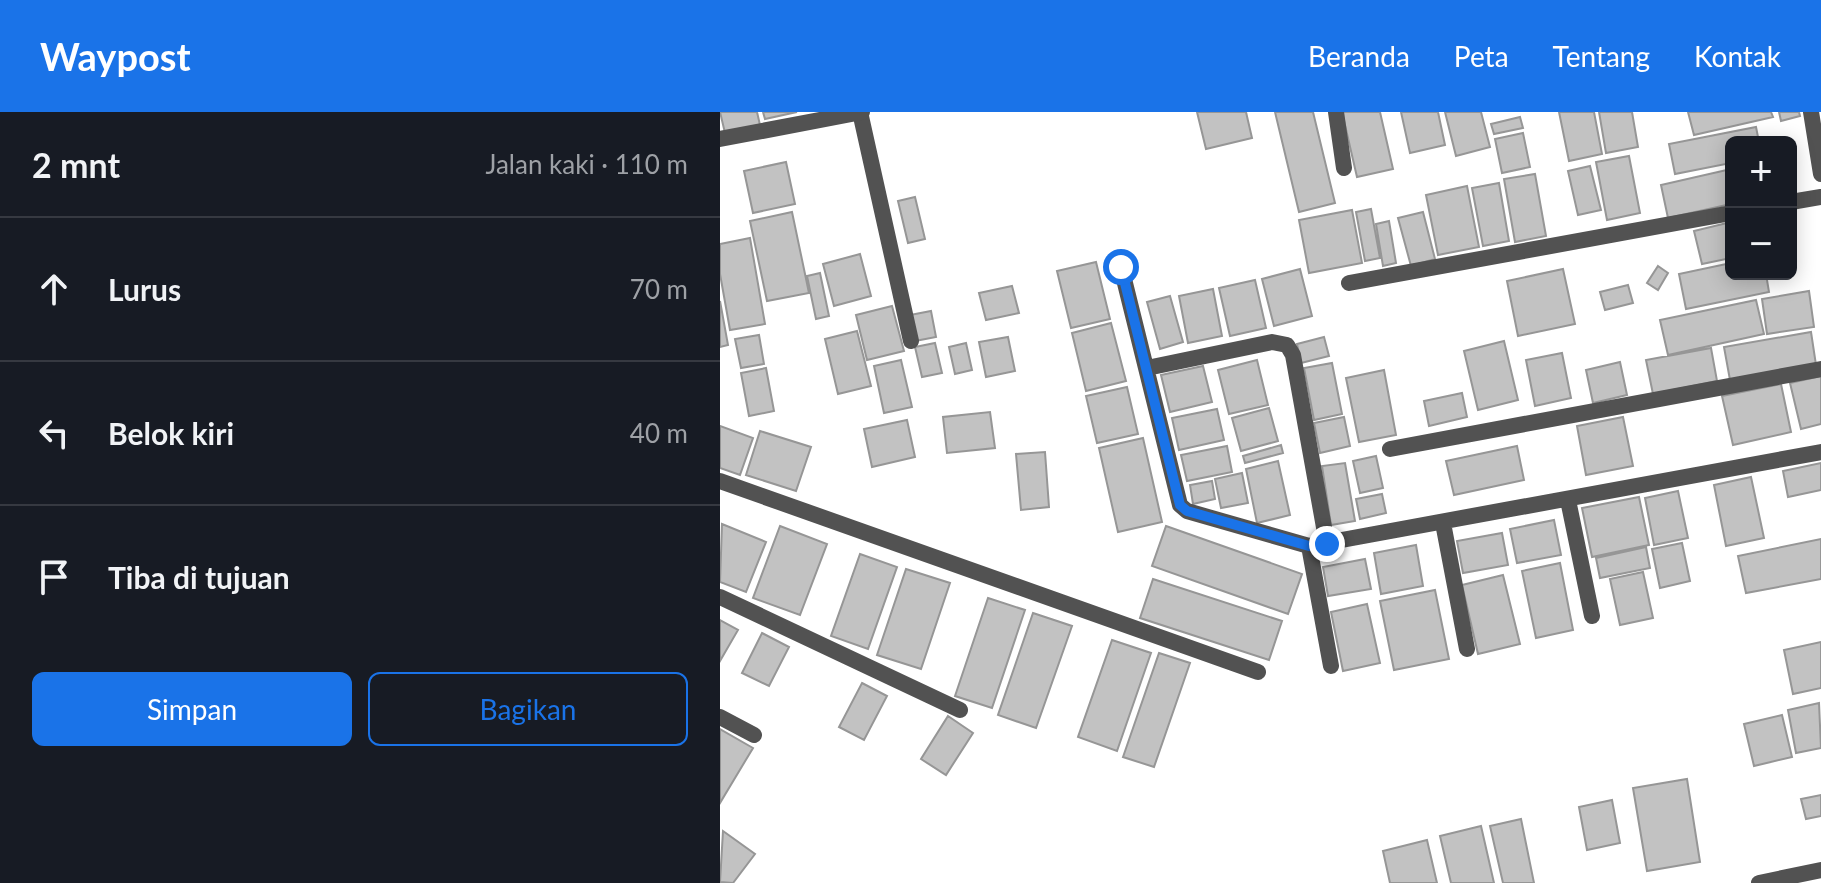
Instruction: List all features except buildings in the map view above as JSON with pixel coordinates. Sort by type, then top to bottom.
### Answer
[{"type":"street","points":[[720,139],[861,112],[911,341]]},
{"type":"street","points":[[1336,112],[1344,168]]},
{"type":"street","points":[[1811,112],[1821,171]]},
{"type":"street","points":[[1797,201],[1821,197]]},
{"type":"street","points":[[1349,283],[1725,214]]},
{"type":"street","points":[[1121,267],[1180,505],[1187,511],[1309,546],[1821,452]]},
{"type":"street","points":[[1147,368],[1272,342],[1287,345],[1293,355],[1327,544]]},
{"type":"street","points":[[1390,449],[1821,369]]},
{"type":"street","points":[[720,481],[1258,672]]},
{"type":"street","points":[[1568,500],[1592,616]]},
{"type":"street","points":[[1443,523],[1467,649]]},
{"type":"street","points":[[1309,546],[1331,666]]},
{"type":"street","points":[[720,597],[960,710]]},
{"type":"street","points":[[720,717],[754,735]]},
{"type":"street","points":[[1759,883],[1821,870]]},
{"type":"route","points":[[1121,267],[1173,487],[1180,505],[1187,511],[1309,546],[1327,544]]}]
